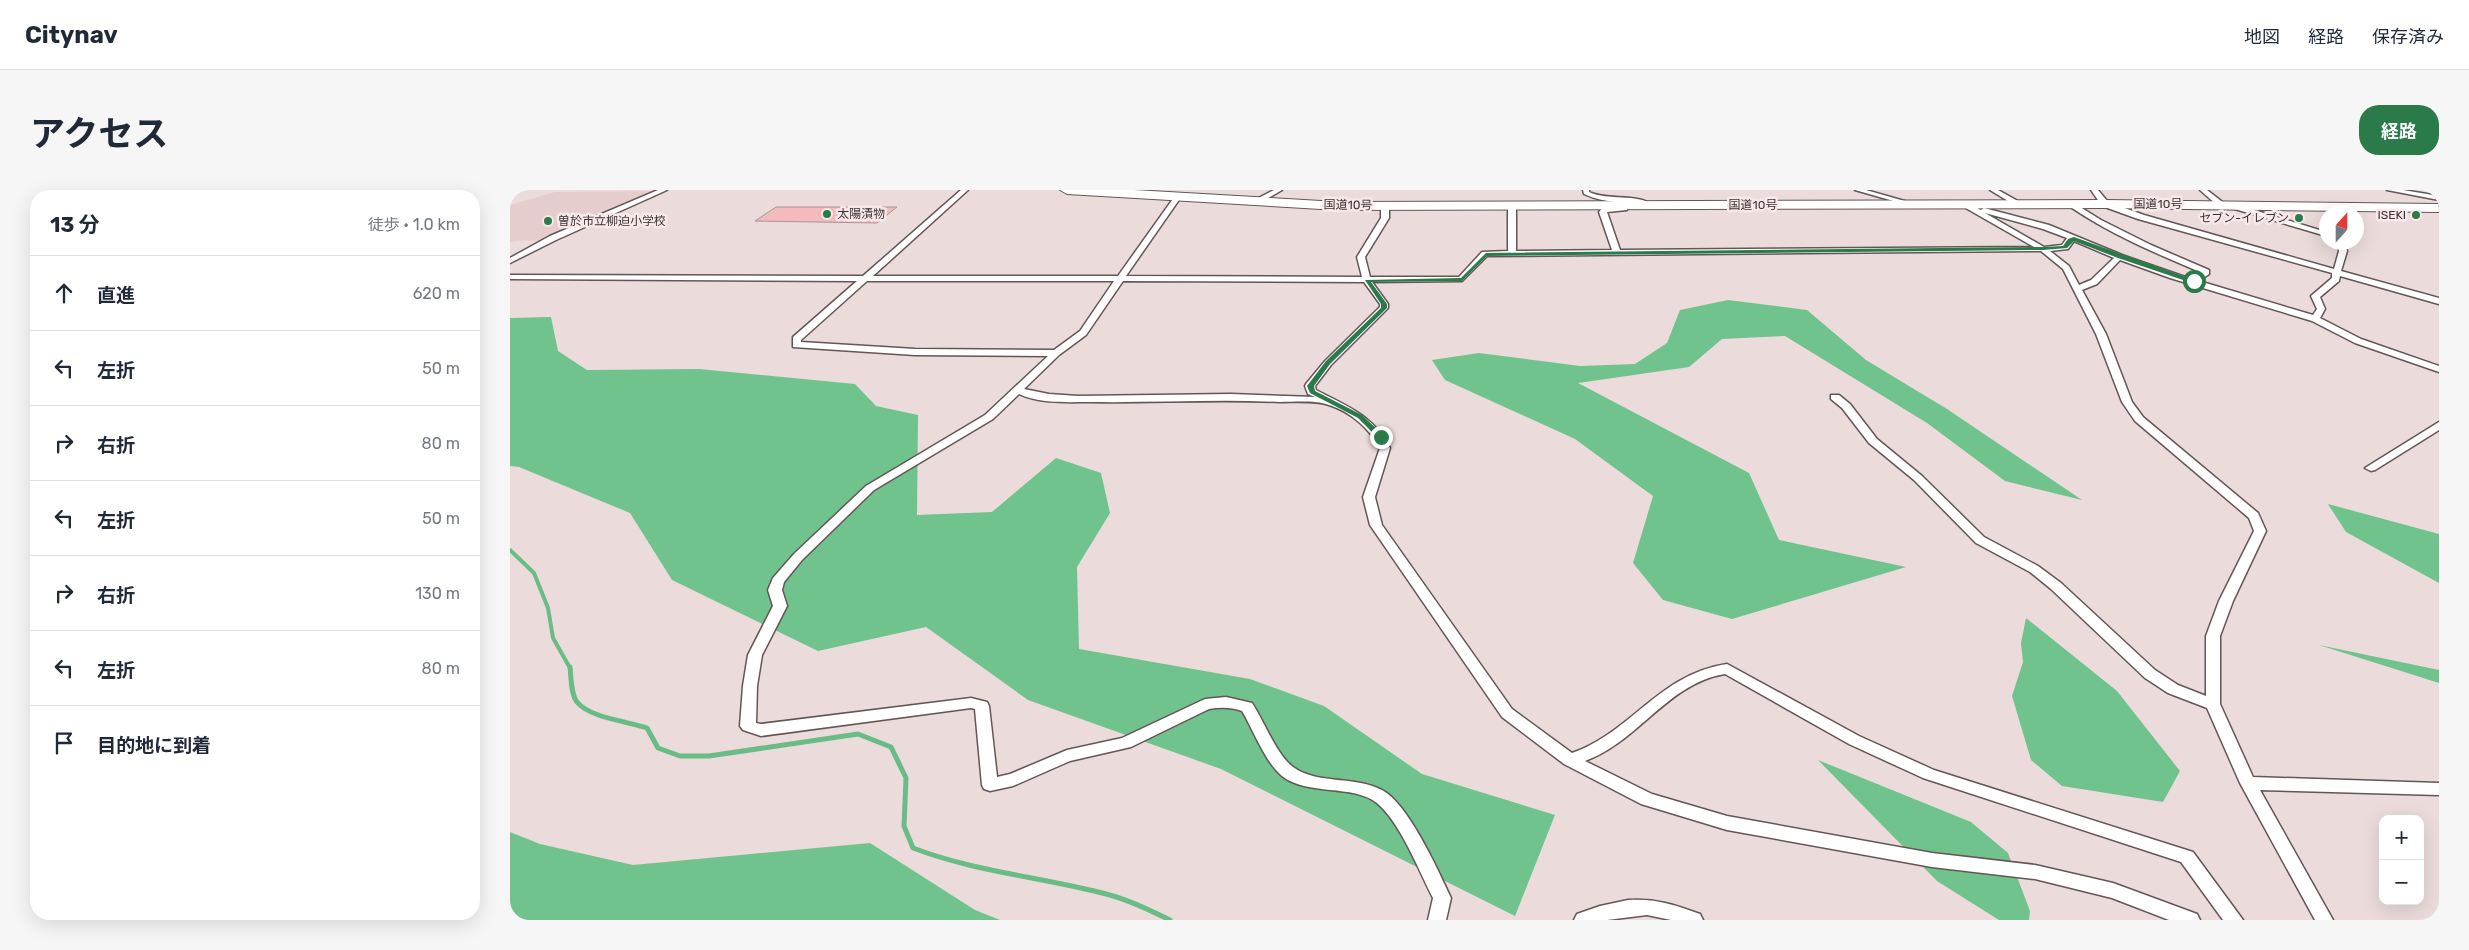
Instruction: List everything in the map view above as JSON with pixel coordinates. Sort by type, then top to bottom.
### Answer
[{"type":"highway","name":"国道10号","points":[[1067,190],[1159,193],[1177,197],[1254,202],[1385,206],[1911,204],[1972,207],[2072,204],[2226,204],[2439,208]]},
{"type":"street","points":[[510,261],[553,238],[664,190]]},
{"type":"street","points":[[964,190],[796,339],[796,345],[915,352],[1056,353]]},
{"type":"street","points":[[1254,202],[1279,190]]},
{"type":"street","points":[[1586,190],[1586,194],[1599,200],[1639,201],[1643,205]]},
{"type":"street","points":[[1858,190],[1911,204]]},
{"type":"street","points":[[1993,190],[2020,205]]},
{"type":"street","points":[[2094,190],[2105,204],[2202,236],[2439,301]]},
{"type":"street","points":[[2203,190],[2226,204],[2319,232]]},
{"type":"street","points":[[2390,190],[2439,198]]},
{"type":"street","points":[[1177,197],[1083,333],[1056,353],[988,417],[870,488],[798,557],[778,581],[775,590],[780,606],[755,655],[750,686],[748,726],[761,730],[971,703],[982,706],[990,785],[1013,780],[1067,756],[1126,742],[1206,704],[1218,701],[1230,702],[1247,707],[1279,763],[1289,772],[1328,784],[1358,789],[1382,798],[1409,837],[1442,898],[1437,920]]},
{"type":"street","points":[[2072,204],[2098,222],[2148,247],[2206,272],[2194,281]]},
{"type":"street","points":[[1512,205],[1512,254]]},
{"type":"street","points":[[1617,253],[1603,212],[1643,205]]},
{"type":"street","points":[[1385,206],[1385,218],[1361,257],[1367,281],[1384,304],[1384,308],[1314,379],[1310,386],[1312,392],[1353,412],[1372,426],[1381,437],[1385,448],[1369,497],[1376,525],[1507,713],[1570,760],[1647,799],[1727,823],[1932,860],[2035,872],[2114,891],[2191,920]]},
{"type":"street","points":[[1972,207],[1992,210],[2046,227],[2119,257],[2315,320],[2358,341],[2439,369]]},
{"type":"street","points":[[1972,207],[2043,249],[2066,268],[2101,334],[2128,402],[2139,419],[2197,470],[2241,503],[2254,516],[2260,531],[2226,601],[2213,636],[2213,704],[2248,784],[2324,920]]},
{"type":"street","points":[[510,277],[1367,281],[1462,279],[1486,254],[2043,249],[2065,247],[2070,240],[2074,239]]},
{"type":"street","points":[[2315,320],[2321,309],[2315,296],[2336,279],[2336,272],[2344,250]]},
{"type":"street","points":[[2078,288],[2094,282],[2119,257]]},
{"type":"street","points":[[1018,390],[1027,395],[1057,398],[1218,397],[1330,401]]},
{"type":"street","points":[[1836,397],[1846,406],[1872,441],[1918,478],[1980,540],[2034,569],[2056,586],[2150,674],[2173,689],[2213,704]]},
{"type":"street","points":[[2371,468],[2439,425]]},
{"type":"street","points":[[1570,760],[1600,748],[1690,681],[1713,669],[1727,670],[1854,740],[1929,774],[2187,857],[2234,920]]},
{"type":"street","points":[[2248,784],[2439,789]]},
{"type":"street","points":[[1583,920],[1598,914],[1621,909],[1656,908],[1694,920]]},
{"type":"shaded area","name":"曽於市立柳迫小学校","points":[[654,191],[541,241],[510,242],[510,205],[555,192]]},
{"type":"green space","points":[[1728,300],[1807,310],[1866,360],[1947,409],[2082,500],[2005,481],[1927,423],[1785,336],[1722,339],[1689,367],[1578,383],[1749,473],[1779,540],[1906,567],[1732,619],[1663,600],[1633,563],[1653,496],[1575,439],[1445,380],[1432,360],[1479,353],[1580,366],[1635,364],[1667,343],[1680,310]]},
{"type":"green space","points":[[551,317],[558,351],[587,370],[699,369],[855,384],[876,406],[918,415],[917,515],[992,512],[1056,458],[1101,473],[1110,513],[1077,567],[1079,649],[1250,679],[1324,706],[1422,774],[1555,815],[1515,916],[1221,769],[1028,700],[926,627],[818,651],[672,580],[630,513],[519,467],[510,466],[510,318]]},
{"type":"green space","points":[[2328,504],[2439,534],[2439,583],[2346,532]]},
{"type":"green space","points":[[2026,618],[2117,691],[2180,771],[2163,802],[2062,786],[2031,760],[2012,696],[2023,662],[2021,643]]},
{"type":"green space","points":[[2319,645],[2439,670],[2439,683]]},
{"type":"green space","points":[[1818,760],[1971,822],[2008,853],[2030,911],[2029,920],[1999,920],[1937,881]]},
{"type":"green space","points":[[510,832],[540,844],[633,865],[870,843],[975,910],[1000,920],[510,920]]},
{"type":"building","name":"太陽漬物","points":[[776,207],[897,207],[877,223],[755,221]]},
{"type":"waterway","points":[[510,550],[534,573],[548,608],[553,638],[570,668]]},
{"type":"waterway","points":[[570,667],[575,699],[583,707],[600,715],[647,728],[658,748],[680,756],[709,756],[858,734],[891,747],[906,778],[904,826],[913,848],[985,869],[1106,894],[1131,902],[1170,920]]},
{"type":"place","name":"太陽漬物","points":[[827,214]]},
{"type":"place","name":"ISEKI","points":[[2416,215]]},
{"type":"place","name":"セブン-イレブン","points":[[2299,218]]},
{"type":"place","name":"曽於市立柳迫小学校","points":[[548,221]]},
{"type":"route","points":[[1381,437],[1360,416],[1320,397],[1312,392],[1310,386],[1328,362],[1384,308],[1384,304],[1367,281],[1462,279],[1486,254],[2043,249],[2065,247],[2070,240],[2074,239],[2173,276],[2194,281]]}]
